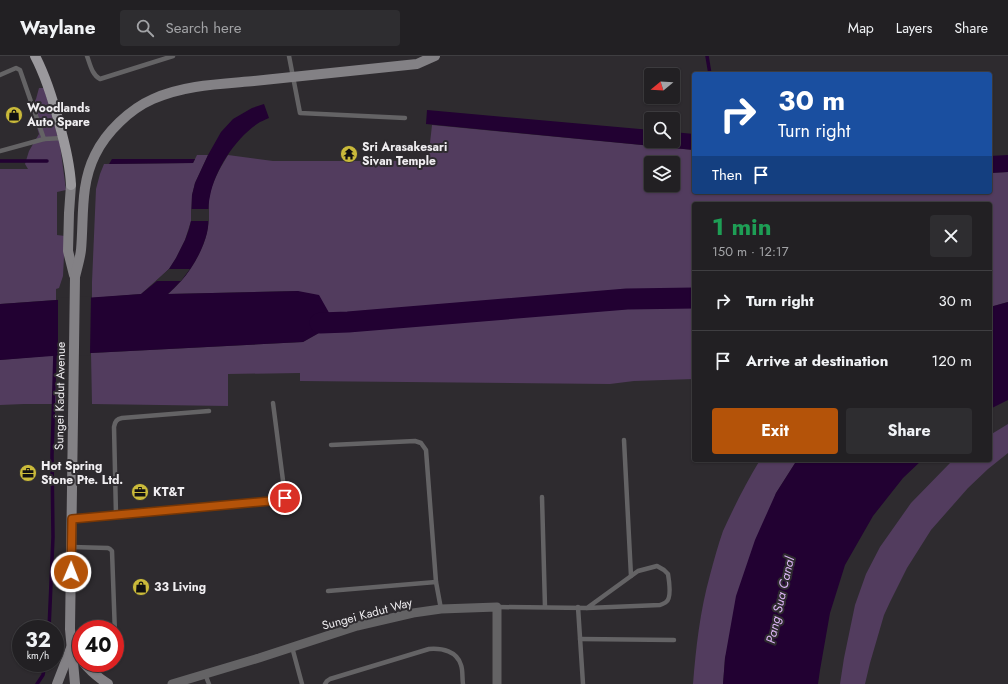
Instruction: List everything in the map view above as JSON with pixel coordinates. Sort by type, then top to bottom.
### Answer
[{"type":"main road","points":[[35,56],[53,99],[69,163],[71,185]]},
{"type":"street","name":"Sungei Kadut Avenue","points":[[72,646],[70,629],[74,290],[75,276],[81,251],[84,188],[87,175],[100,145],[110,132],[137,107],[151,99],[180,89],[417,64],[435,56]]},
{"type":"street","name":"Sungei Kadut Avenue","points":[[71,185],[68,251],[75,276]]},
{"type":"street","points":[[497,606],[497,684]]},
{"type":"street","name":"Sungei Kadut Way","points":[[172,684],[357,626],[413,613],[441,609],[497,606]]},
{"type":"street","points":[[57,684],[72,646]]},
{"type":"street","name":"Sungei Kadut Avenue","points":[[74,672],[75,684]]},
{"type":"street","points":[[93,672],[108,684]]},
{"type":"lane","points":[[87,56],[94,74],[100,79],[172,56]]},
{"type":"lane","points":[[289,56],[300,114],[405,118]]},
{"type":"lane","points":[[0,75],[16,68],[20,70],[44,139]]},
{"type":"lane","points":[[0,151],[44,139],[63,138]]},
{"type":"lane","points":[[72,519],[283,499],[285,496],[273,403]]},
{"type":"lane","points":[[116,515],[114,427],[118,418],[209,411]]},
{"type":"lane","points":[[624,440],[631,576]]},
{"type":"lane","points":[[331,445],[415,441],[421,443],[426,450],[436,582],[441,609]]},
{"type":"lane","points":[[542,497],[545,607]]},
{"type":"lane","points":[[72,547],[108,548],[112,551],[115,620]]},
{"type":"lane","points":[[497,606],[587,608],[660,605],[666,603],[668,599],[670,589],[668,574],[657,566],[638,571],[587,608]]},
{"type":"lane","points":[[328,591],[436,582]]},
{"type":"lane","points":[[578,608],[583,684]]},
{"type":"lane","points":[[580,639],[674,640]]},
{"type":"lane","points":[[292,647],[302,684]]},
{"type":"lane","points":[[325,684],[330,679],[429,649],[439,649],[451,652],[459,660],[462,666],[463,684]]},
{"type":"lane","points":[[205,674],[209,684]]},
{"type":"shaded area","points":[[39,88],[44,88],[60,145],[66,190],[57,192],[57,235],[65,236],[63,276],[59,288],[56,289],[56,300],[0,304],[0,169],[28,169],[25,164],[29,151],[39,134],[31,108],[36,99]]},
{"type":"shaded area","points":[[432,125],[644,145],[644,148],[692,150],[692,194],[992,194],[992,173],[1008,172],[1008,302],[992,306],[992,202],[692,202],[692,379],[634,381],[610,384],[300,381],[300,373],[228,374],[228,406],[92,404],[91,353],[303,342],[326,329],[348,326],[348,319],[332,318],[298,291],[168,294],[185,276],[200,251],[208,228],[210,192],[228,155],[273,161],[428,161]]},
{"type":"shaded area","points":[[197,155],[208,155],[195,183],[192,195],[191,221],[185,240],[169,269],[141,294],[92,298],[96,189],[104,164],[193,163]]},
{"type":"shaded area","points":[[56,355],[56,404],[0,405],[0,360]]},
{"type":"shaded area","points":[[1008,424],[1008,453],[968,488],[931,530],[907,568],[884,615],[865,684],[840,684],[855,605],[866,574],[880,547],[911,503],[950,463],[992,462],[992,434]]},
{"type":"shaded area","points":[[759,462],[796,462],[776,493],[725,658],[723,684],[693,684],[701,616],[718,547],[723,531],[745,486]]},
{"type":"water","points":[[264,104],[269,118],[257,124],[241,138],[221,166],[216,176],[210,196],[208,228],[203,245],[190,270],[168,294],[298,291],[319,295],[332,318],[348,319],[348,326],[326,329],[303,342],[91,353],[0,360],[0,304],[141,294],[163,276],[176,258],[185,240],[191,221],[192,195],[195,183],[221,132],[233,119],[252,108]]},
{"type":"water","points":[[427,110],[644,129],[644,145],[426,124]]},
{"type":"water","points":[[680,133],[692,134],[692,150],[673,148],[680,148]]},
{"type":"water","points":[[1008,155],[1008,172],[992,173],[992,156]]},
{"type":"water","points":[[112,159],[195,159],[193,163],[109,164]]},
{"type":"water","points":[[1008,302],[1008,400],[992,408],[992,306]]},
{"type":"water","name":"Pang Sua Canal","points":[[796,462],[920,462],[903,478],[873,516],[845,565],[830,613],[818,684],[723,684],[725,658],[736,596],[755,540],[776,493]]},
{"type":"pier","points":[[191,209],[209,209],[209,221],[191,221]]},
{"type":"pier","points":[[169,269],[190,269],[181,281],[156,281]]},
{"type":"pier","points":[[91,296],[90,355],[58,357],[58,298]]},
{"type":"waterway","points":[[707,56],[710,72]]},
{"type":"waterway","points":[[0,161],[47,161]]},
{"type":"waterway","points":[[320,323],[627,299],[692,298]]},
{"type":"waterway","points":[[49,620],[53,537],[52,455],[55,352]]},
{"type":"waterway","points":[[37,684],[44,672]]},
{"type":"place","name":"Woodlands Auto Spare","points":[[14,115]]},
{"type":"place","name":"Sri Arasakesari Sivan Temple","points":[[349,154]]},
{"type":"place","name":"Hot Spring Stone Pte. Ltd.","points":[[28,473]]},
{"type":"place","name":"KT&T","points":[[140,492]]},
{"type":"place","name":"33 Living","points":[[141,587]]},
{"type":"route","points":[[71,572],[72,519],[281,500],[285,498]]}]
